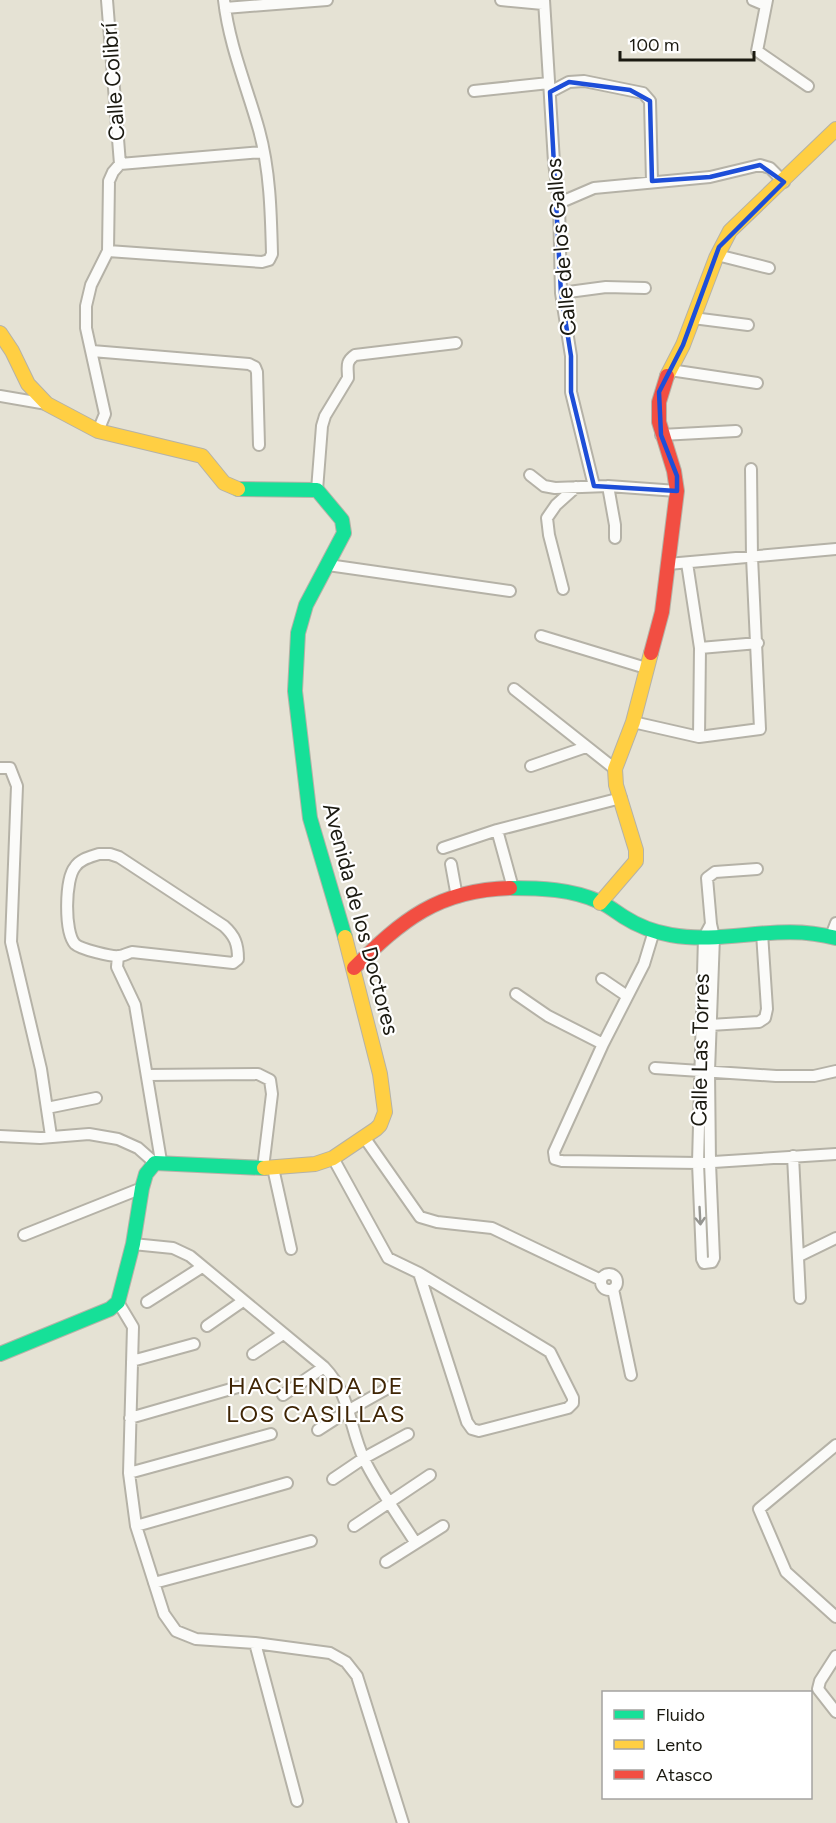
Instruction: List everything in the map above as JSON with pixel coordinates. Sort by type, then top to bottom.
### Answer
[{"type":"street","name":"Calle Colibrí","points":[[107,0],[120,164]]},
{"type":"street","points":[[108,251],[262,262],[269,260],[272,254],[271,204],[263,153],[259,132],[235,56],[225,4],[327,0]]},
{"type":"street","points":[[501,0],[544,2]]},
{"type":"street","points":[[753,0],[766,3],[757,51],[808,86]]},
{"type":"street","name":"Calle de los Gallos","points":[[544,2],[554,162],[559,203],[561,293],[572,356],[570,392],[594,486]]},
{"type":"street","points":[[474,91],[550,88],[569,82],[584,81],[643,93],[650,101],[652,181]]},
{"type":"street","points":[[600,903],[636,861],[636,850],[616,785],[615,769],[633,722],[662,612],[677,491],[677,476],[661,435],[658,414],[659,392],[683,345],[719,248],[730,231],[835,132]]},
{"type":"street","points":[[98,431],[105,414],[86,328],[86,306],[91,285],[108,251],[109,181],[112,172],[120,164],[263,153]]},
{"type":"street","points":[[559,203],[594,188],[710,177],[760,165],[770,168],[784,182]]},
{"type":"street","points":[[717,255],[769,268]]},
{"type":"street","points":[[561,293],[606,287],[645,288]]},
{"type":"street","points":[[693,318],[748,325]]},
{"type":"street","points":[[0,333],[12,351],[28,384],[46,404]]},
{"type":"street","points":[[0,396],[46,404],[98,431],[202,456],[210,461],[220,480],[226,486],[235,489],[317,490],[322,426],[325,416],[348,378],[346,365],[349,360],[355,356],[456,343]]},
{"type":"street","points":[[92,351],[249,364],[255,367],[259,445]]},
{"type":"street","points":[[670,370],[757,383]]},
{"type":"street","points":[[661,435],[736,431]]},
{"type":"street","points":[[633,722],[699,737],[760,729],[758,643],[752,557],[751,469]]},
{"type":"street","points":[[530,476],[544,486],[555,488],[608,486],[677,491]]},
{"type":"street","points":[[608,486],[615,538]]},
{"type":"street","points":[[563,589],[547,518],[556,505],[576,487]]},
{"type":"street","name":"Avenida de los Doctores","points":[[158,1162],[268,1168],[315,1164],[333,1158],[381,1125],[385,1112],[380,1074],[354,968],[310,818],[295,691],[298,633],[306,605],[344,533],[342,520],[317,490]]},
{"type":"street","points":[[668,564],[836,549]]},
{"type":"street","points":[[687,563],[700,648],[699,737]]},
{"type":"street","points":[[328,565],[510,591]]},
{"type":"street","points":[[541,636],[646,668]]},
{"type":"street","points":[[700,648],[758,643]]},
{"type":"street","points":[[514,689],[615,769]]},
{"type":"street","points":[[531,766],[586,747]]},
{"type":"street","points":[[0,768],[10,768],[17,786],[11,942],[41,1069],[51,1136]]},
{"type":"street","points":[[443,848],[497,830],[621,798]]},
{"type":"street","points":[[497,830],[513,888]]},
{"type":"street","points":[[99,854],[119,856],[224,926],[232,934],[238,946],[238,959],[233,963],[132,952],[118,957],[82,948],[74,943],[70,935],[67,900],[70,874],[75,866],[86,858],[99,854]]},
{"type":"street","points":[[451,864],[457,897]]},
{"type":"street","points":[[710,933],[707,878],[715,872],[757,869]]},
{"type":"street","points":[[354,968],[390,933],[407,920],[436,904],[457,897],[513,888],[561,891],[600,903],[634,923],[654,931],[679,936],[710,933],[834,932]]},
{"type":"street","points":[[654,931],[644,964],[603,1044],[554,1152],[555,1159],[562,1161],[710,1163],[836,1154]]},
{"type":"street","name":"Calle Las Torres","points":[[710,933],[710,1025],[704,1072],[714,1257],[708,1264],[702,1259],[698,1163],[710,933]]},
{"type":"street","points":[[710,1025],[759,1022],[765,1018],[767,1009],[762,933]]},
{"type":"street","points":[[118,957],[117,967],[135,1005],[158,1162]]},
{"type":"street","points":[[602,979],[627,996]]},
{"type":"street","points":[[516,994],[548,1016],[603,1044]]},
{"type":"street","points":[[655,1068],[776,1076],[814,1076],[836,1071]]},
{"type":"street","points":[[147,1075],[258,1074],[270,1080],[272,1094],[268,1168],[291,1249]]},
{"type":"street","points":[[47,1108],[96,1098]]},
{"type":"street","points":[[0,1136],[89,1134],[118,1139],[138,1148],[158,1162]]},
{"type":"street","points":[[364,1137],[420,1217],[436,1222],[492,1228],[601,1280],[607,1274],[616,1277],[616,1286],[613,1289],[631,1375]]},
{"type":"street","points":[[793,1156],[800,1298]]},
{"type":"street","points":[[333,1158],[388,1258],[419,1273],[550,1352],[573,1398],[573,1403],[568,1408],[479,1431],[472,1429],[467,1422],[419,1273]]},
{"type":"street","points":[[0,1353],[110,1309],[118,1302],[133,1244],[146,1174],[158,1162]]},
{"type":"street","points":[[24,1235],[142,1188]]},
{"type":"street","points":[[799,1256],[836,1238]]},
{"type":"street","points":[[133,1244],[173,1248],[190,1256],[334,1377],[349,1410],[364,1458],[415,1542]]},
{"type":"street","points":[[147,1302],[202,1267]]},
{"type":"street","points":[[207,1326],[243,1301]]},
{"type":"street","points":[[118,1302],[134,1327],[129,1473],[136,1526],[164,1614],[176,1631],[196,1639],[255,1643],[330,1653],[346,1662],[357,1676],[403,1823]]},
{"type":"street","points":[[253,1354],[283,1334]]},
{"type":"street","points":[[132,1361],[194,1344]]},
{"type":"street","points":[[283,1395],[324,1367]]},
{"type":"street","points":[[130,1418],[238,1387]]},
{"type":"street","points":[[318,1431],[390,1387]]},
{"type":"street","points":[[129,1473],[271,1434]]},
{"type":"street","points":[[333,1479],[364,1458],[408,1434]]},
{"type":"street","points":[[834,1454],[759,1509],[786,1572],[836,1617]]},
{"type":"street","points":[[354,1526],[430,1476]]},
{"type":"street","points":[[136,1526],[287,1483]]},
{"type":"street","points":[[386,1562],[443,1526]]},
{"type":"street","points":[[154,1583],[311,1541]]},
{"type":"street","points":[[255,1643],[297,1800]]},
{"type":"street","points":[[836,1656],[820,1681],[818,1689],[836,1712]]},
{"type":"highlighted area","points":[[569,82],[630,90],[650,101],[652,181],[710,177],[760,165],[784,182],[719,247],[683,345],[659,392],[661,435],[677,476],[677,491],[594,486],[571,392],[571,356],[561,293],[550,92]]},
{"type":"traffic: fast","points":[[238,489],[317,490],[342,520],[344,533],[306,605],[298,633],[295,691],[310,818],[345,937]]},
{"type":"traffic: fast","points":[[510,888],[544,889],[578,894],[603,904],[641,926],[671,935],[712,937],[794,932],[836,938]]},
{"type":"traffic: fast","points":[[0,1354],[110,1309],[118,1302],[133,1244],[142,1188],[146,1174],[155,1163],[264,1168]]},
{"type":"traffic: slow","points":[[667,376],[683,345],[716,258],[730,231],[836,129]]},
{"type":"traffic: slow","points":[[0,333],[12,351],[28,384],[47,404],[98,431],[202,456],[224,483],[238,489]]},
{"type":"traffic: slow","points":[[600,903],[636,861],[636,850],[616,785],[615,769],[633,722],[651,653]]},
{"type":"traffic: slow","points":[[264,1168],[315,1164],[333,1158],[376,1129],[385,1112],[380,1074],[345,937]]},
{"type":"traffic: jam","points":[[651,653],[662,612],[677,491],[674,471],[659,422],[659,402],[667,376]]},
{"type":"traffic: jam","points":[[354,968],[388,936],[423,911],[462,895],[510,888]]},
{"type":"district","name":"HACIENDA DE LOS CASILLAS","points":[[316,1399]]}]
